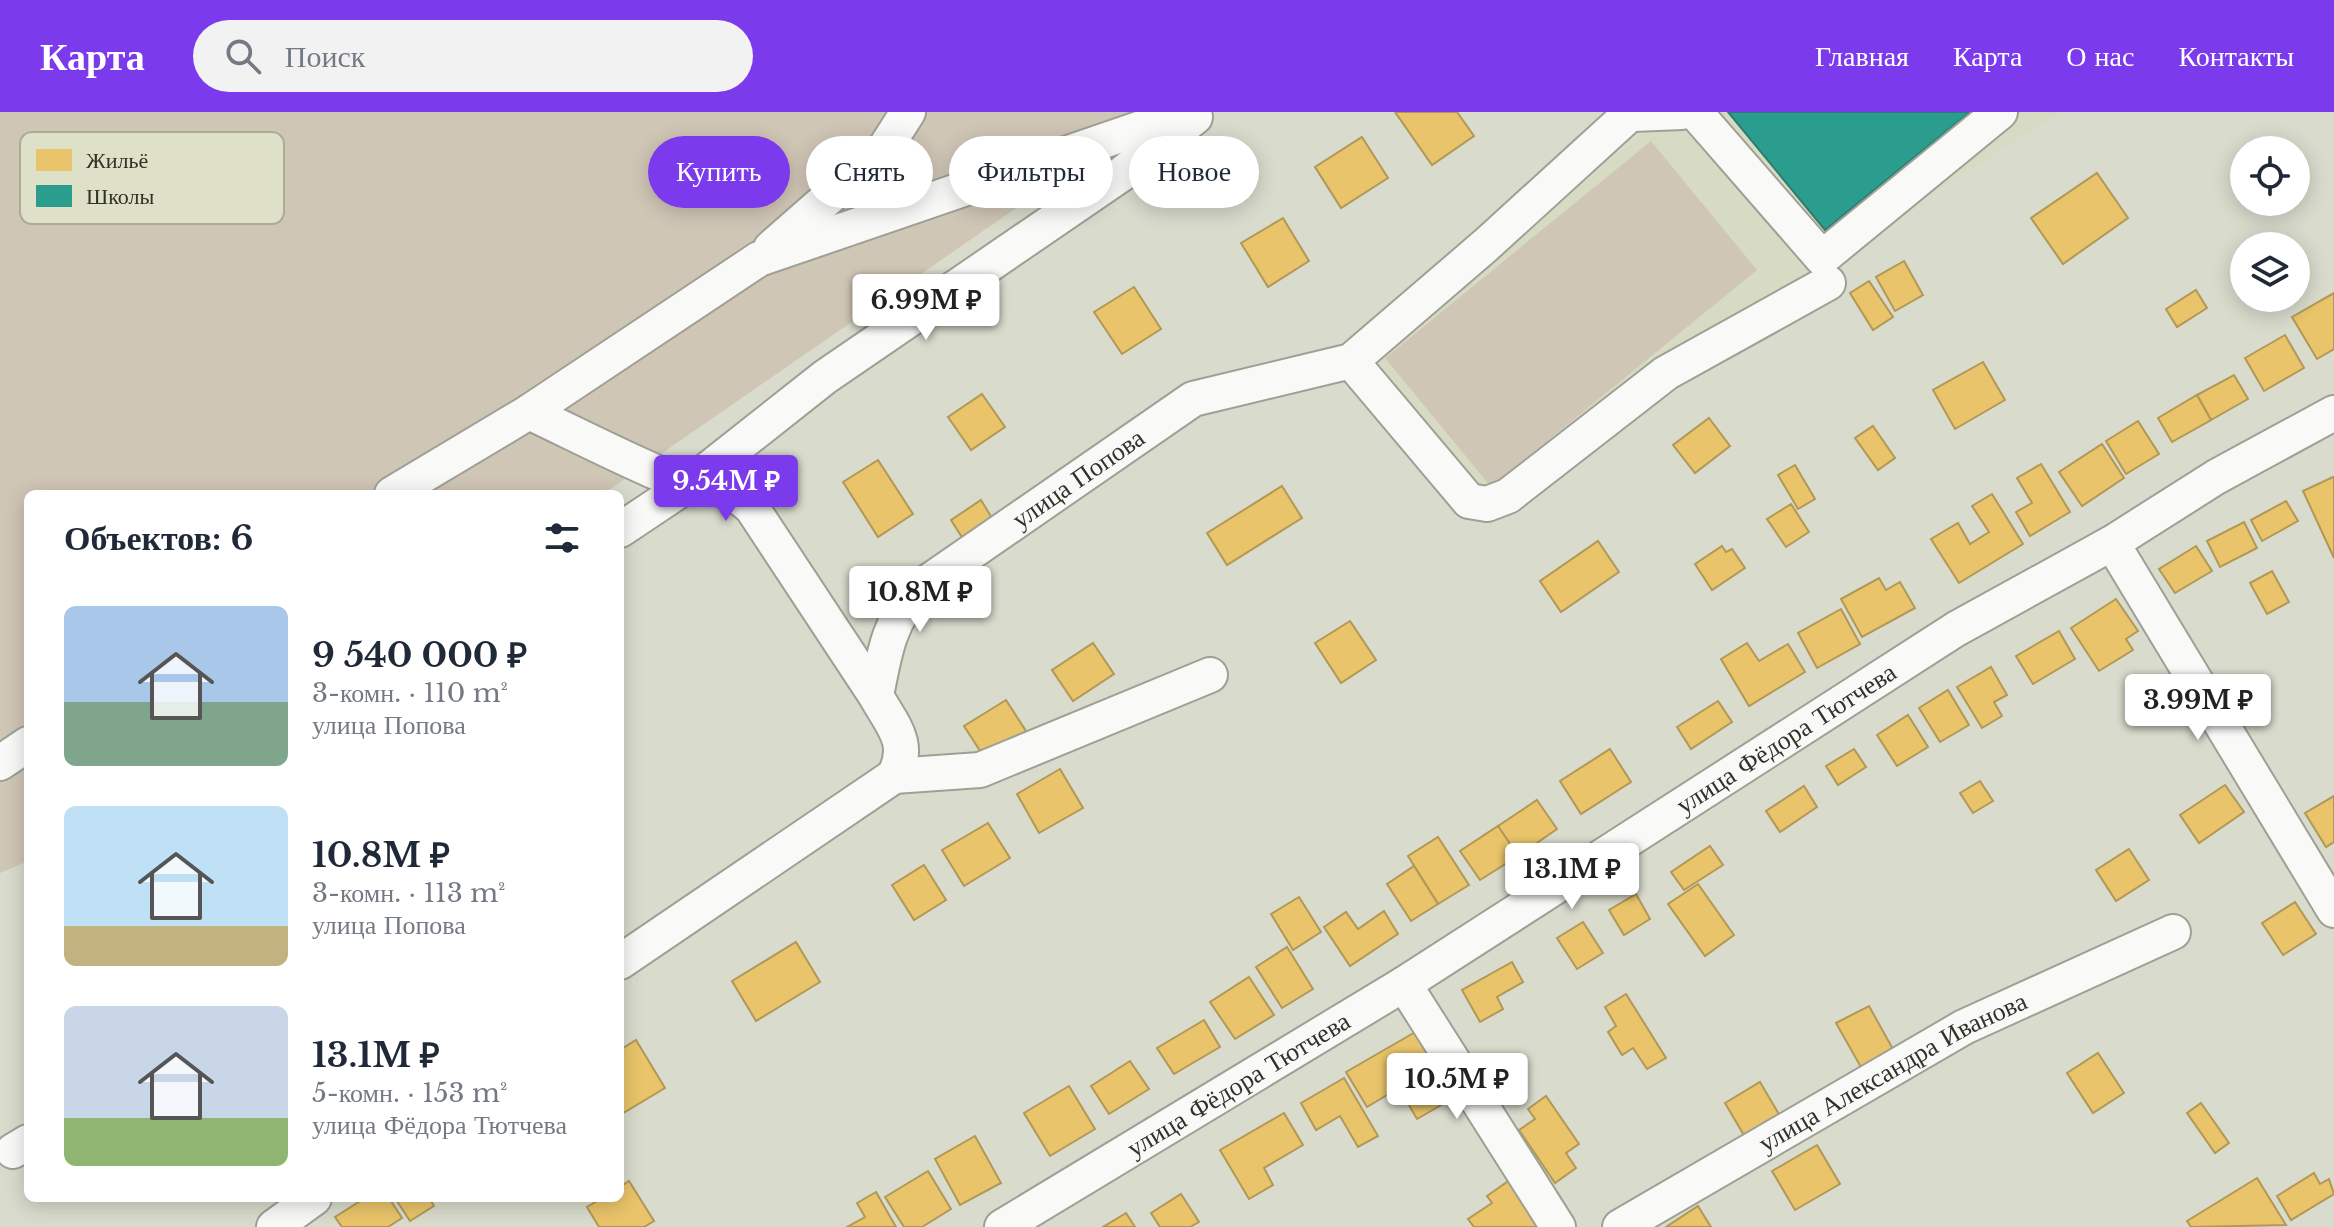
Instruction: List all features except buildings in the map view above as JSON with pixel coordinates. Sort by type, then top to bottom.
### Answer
[{"type":"street","points":[[399,490],[529,412],[759,259],[885,148],[908,112]]},
{"type":"street","points":[[759,259],[1188,112]]},
{"type":"street","points":[[624,527],[692,482],[825,377],[1123,173],[1202,112]]},
{"type":"street","points":[[1682,112],[1633,113],[1351,361],[1469,501],[1487,504],[1508,496],[1666,373],[1828,283]]},
{"type":"street","points":[[1695,112],[1822,258],[2000,112]]},
{"type":"street","name":"улица Попова","points":[[876,696],[888,633],[900,608],[918,589],[1193,399],[1351,361]]},
{"type":"street","points":[[529,412],[664,476],[721,486],[739,495],[752,508],[876,696],[901,742],[903,759],[894,776],[624,959]]},
{"type":"street","name":"улица Фёдора Тютчева","points":[[1002,1227],[1404,984],[1956,629],[2112,543],[2216,477],[2334,413]]},
{"type":"street","points":[[2112,543],[2334,910]]},
{"type":"street","points":[[894,776],[980,770],[1210,675]]},
{"type":"street","points":[[0,763],[24,747]]},
{"type":"street","name":"улица Александра Иванова","points":[[1620,1227],[1964,1027],[2173,932]]},
{"type":"street","points":[[1404,984],[1558,1227]]},
{"type":"shaded area","points":[[0,112],[1155,112],[1113,141],[1113,136],[949,136],[949,208],[1016,208],[609,490],[24,490],[24,863],[0,873]]},
{"type":"shaded area","points":[[1668,112],[2060,112],[1848,249],[1484,499],[1373,358]]},
{"type":"shaded area","points":[[1651,141],[1757,270],[1491,487],[1385,358]]}]
